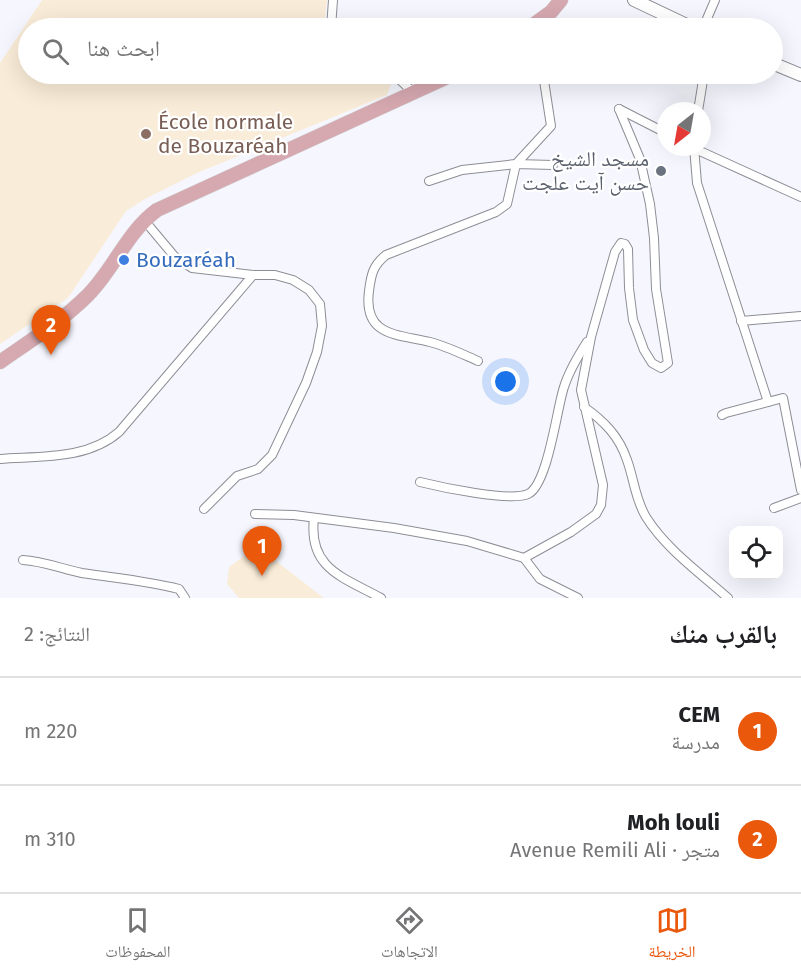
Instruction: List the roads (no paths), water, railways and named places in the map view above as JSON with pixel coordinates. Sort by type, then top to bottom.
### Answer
[{"type":"main road","points":[[543,18],[561,0]]},
{"type":"main road","points":[[634,0],[672,18]]},
{"type":"main road","points":[[783,68],[801,75]]},
{"type":"main road","points":[[0,362],[64,317],[90,294],[144,220],[158,210],[433,84]]},
{"type":"street","points":[[332,18],[333,0]]},
{"type":"street","points":[[707,18],[715,0]]},
{"type":"street","points":[[404,84],[414,93]]},
{"type":"street","points":[[478,361],[431,342],[393,335],[378,326],[373,321],[370,312],[368,296],[371,272],[386,255],[503,209],[509,199],[516,164],[551,126],[545,84]]},
{"type":"street","points":[[699,102],[702,84]]},
{"type":"street","points":[[524,558],[571,532],[596,514],[601,505],[603,485],[582,390],[592,334],[615,252],[621,243],[625,244],[628,249],[633,320],[652,363],[661,368],[668,363],[656,289],[650,204],[640,159],[620,109],[657,129]]},
{"type":"street","points":[[694,156],[697,183],[768,402]]},
{"type":"street","points":[[711,156],[801,197]]},
{"type":"street","points":[[429,181],[462,170],[516,164],[553,165]]},
{"type":"street","points":[[144,220],[175,258],[192,267],[253,275],[275,275],[293,280],[309,290],[320,304],[322,326],[317,352],[306,383],[272,455],[258,469],[237,476],[204,509]]},
{"type":"street","points":[[0,459],[59,455],[85,451],[106,444],[119,432],[253,275]]},
{"type":"street","points":[[741,321],[801,316]]},
{"type":"street","points":[[420,482],[495,496],[527,495],[534,490],[556,428],[563,388],[592,334]]},
{"type":"street","points":[[722,415],[783,399],[801,490]]},
{"type":"street","points":[[584,407],[616,435],[627,459],[638,501],[646,517],[665,542],[728,598]]},
{"type":"street","points":[[774,508],[801,498]]},
{"type":"street","points":[[255,514],[275,513],[394,528],[467,542],[524,558],[540,579],[578,598]]},
{"type":"street","points":[[314,518],[313,542],[321,561],[333,571],[381,598]]},
{"type":"street","points":[[22,560],[154,583],[179,589],[185,598]]},
{"type":"place","name":"École normale de Bouzaréah","points":[[146,134]]},
{"type":"place","name":"مسجد الشيخ حسن آيت علجت","points":[[661,171]]},
{"type":"place","name":"Bouzaréah","points":[[124,260]]},
{"type":"place","name":"Moh louli","points":[[51,355]]},
{"type":"place","name":"CEM","points":[[262,576]]}]
